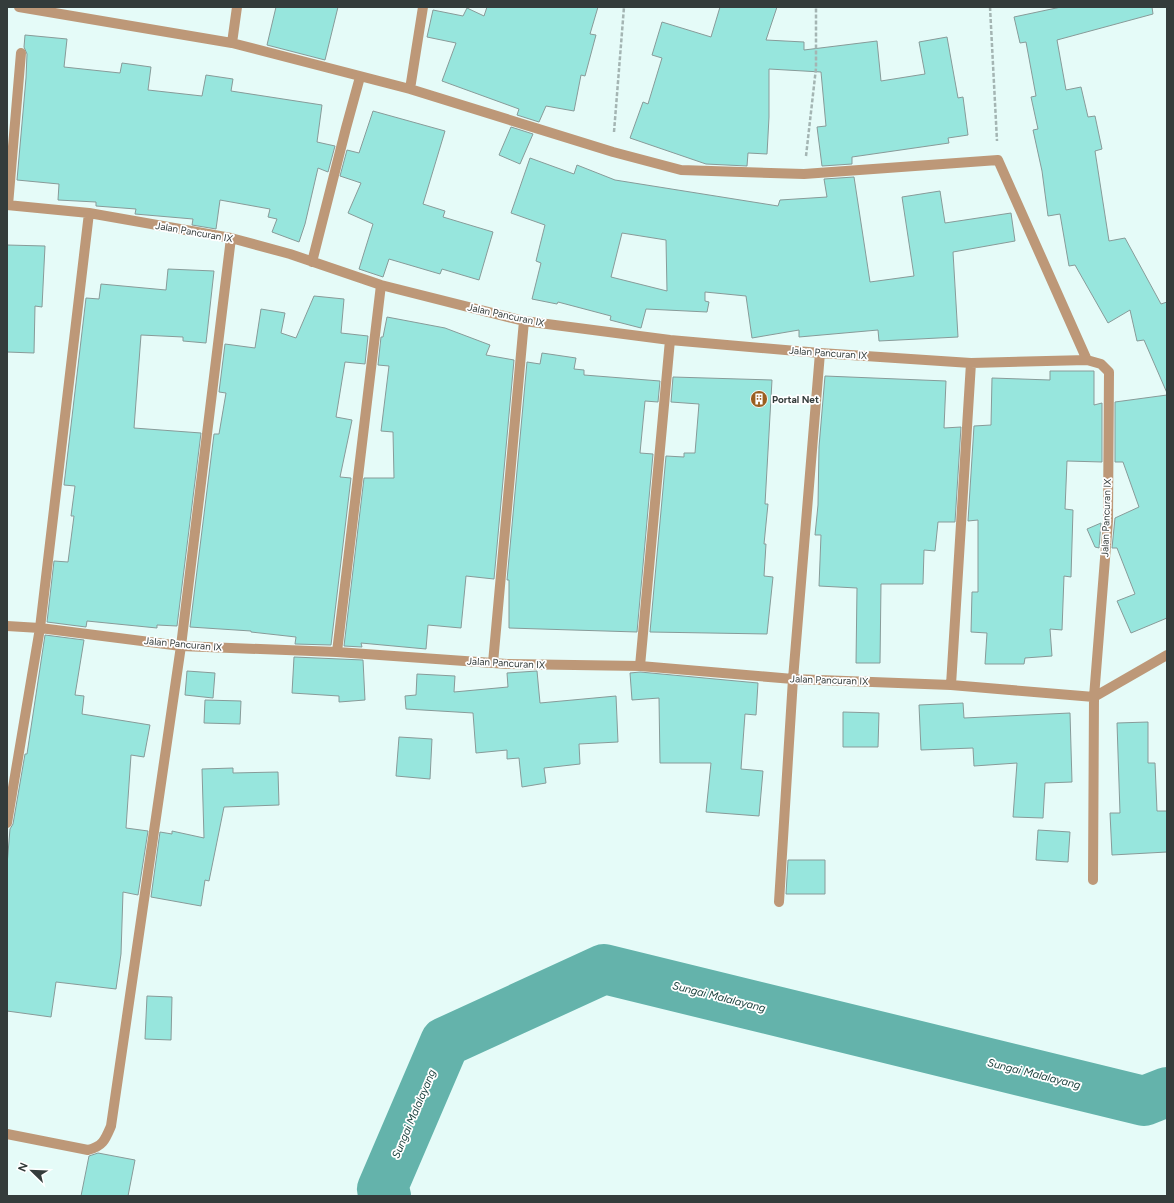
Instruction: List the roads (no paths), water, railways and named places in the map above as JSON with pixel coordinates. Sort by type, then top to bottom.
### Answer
[{"type":"street","points":[[19,7],[232,43],[410,89],[613,152],[688,171],[804,174],[998,160],[1088,360]]},
{"type":"street","points":[[232,43],[237,7]]},
{"type":"street","points":[[410,89],[423,7]]},
{"type":"street","points":[[7,205],[21,53]]},
{"type":"street","points":[[312,262],[360,77]]},
{"type":"street","name":"Jalan Pancuran IX","points":[[7,205],[88,214],[231,238],[312,262],[381,285],[524,321],[670,340],[820,353],[971,363],[1088,360],[1101,364],[1109,372],[1108,520],[1094,697],[951,685],[793,679],[640,666],[493,663],[337,652],[181,646],[40,628],[7,626]]},
{"type":"street","points":[[7,823],[40,628],[88,214]]},
{"type":"street","points":[[7,1134],[88,1150],[99,1147],[106,1138],[111,1126],[181,646],[231,238]]},
{"type":"street","points":[[337,652],[381,285]]},
{"type":"street","points":[[493,663],[524,321]]},
{"type":"street","points":[[640,666],[670,340]]},
{"type":"street","points":[[779,902],[793,679],[820,353]]},
{"type":"street","points":[[951,685],[971,363]]},
{"type":"street","points":[[1093,880],[1094,697],[1167,656]]},
{"type":"waterway","name":"Sungai Malalayang","points":[[386,1196],[382,1189],[445,1042],[604,969],[1144,1101],[1167,1092]]},
{"type":"place","name":"Portal Net","points":[[759,399]]}]
